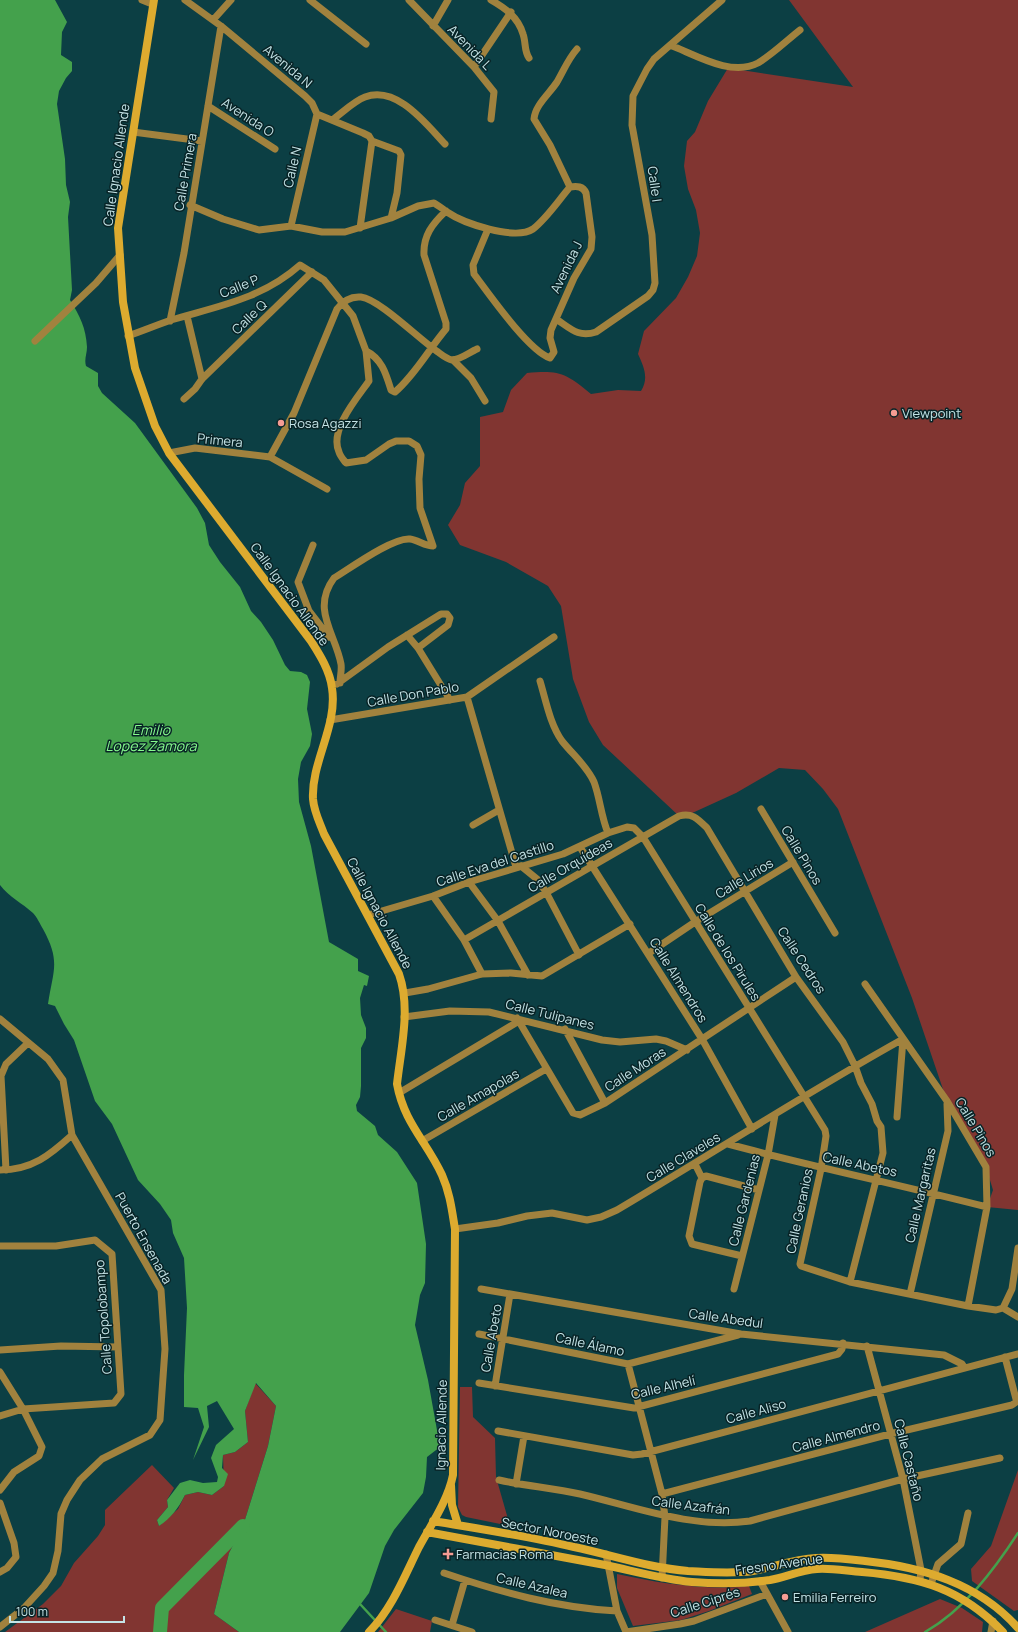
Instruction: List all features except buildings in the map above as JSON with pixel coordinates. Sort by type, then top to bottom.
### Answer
[{"type":"street","points":[[142,0],[153,2]]},
{"type":"street","name":"Avenida N","points":[[184,0],[221,26],[305,96],[312,103],[316,114]]},
{"type":"street","points":[[213,20],[231,0]]},
{"type":"street","points":[[310,0],[366,44]]},
{"type":"street","name":"Avenida L","points":[[408,0],[474,68],[494,92],[491,118]]},
{"type":"street","points":[[433,26],[448,0]]},
{"type":"street","points":[[491,0],[511,12],[523,32],[526,54],[529,58]]},
{"type":"street","name":"Calle I","points":[[556,319],[576,332],[586,336],[596,332],[648,296],[653,290],[655,283],[653,246],[632,125],[633,96],[647,69],[670,44],[722,0]]},
{"type":"street","name":"Calle Ignacio Allende","points":[[153,2],[118,228],[128,336],[135,368],[144,399],[169,453],[312,641],[327,671],[332,688],[330,720],[316,779],[313,799],[316,814],[324,834],[399,974],[405,993],[397,1084],[406,1115],[442,1174],[452,1206],[455,1229],[455,1294]]},
{"type":"street","points":[[474,68],[511,12]]},
{"type":"street","name":"Calle Primera","points":[[170,321],[184,252],[190,204],[221,26]]},
{"type":"street","points":[[670,44],[728,68],[742,68],[765,58],[800,30]]},
{"type":"street","points":[[190,204],[223,219],[259,230],[291,226],[322,232],[345,232],[391,218],[418,206],[434,203],[446,212],[488,229],[517,232],[531,230],[540,222],[570,187],[550,145],[534,119],[538,107],[551,91],[569,58],[577,49]]},
{"type":"street","points":[[332,120],[364,97],[381,94],[410,107],[445,144]]},
{"type":"street","name":"Avenida O","points":[[208,106],[275,149]]},
{"type":"street","points":[[316,114],[363,133],[369,136],[372,141],[399,151],[402,155],[397,193],[391,218]]},
{"type":"street","name":"Calle N","points":[[291,226],[316,114]]},
{"type":"street","points":[[133,132],[202,141]]},
{"type":"street","points":[[360,228],[372,141]]},
{"type":"street","name":"Avenida J","points":[[488,229],[473,265],[474,274],[508,319],[537,349],[550,358],[554,352],[550,338],[551,330],[574,278],[591,249],[592,238],[585,190],[578,186],[570,187]]},
{"type":"street","points":[[366,350],[372,354],[385,369],[391,390],[395,392],[402,386],[430,347],[446,329],[446,323],[424,255],[424,244],[431,227],[446,212]]},
{"type":"street","points":[[35,341],[96,283],[120,255]]},
{"type":"street","name":"Calle P","points":[[128,336],[170,321],[243,300],[282,280],[300,265],[324,280],[353,316],[366,350]]},
{"type":"street","name":"Calle Q","points":[[184,399],[195,389],[202,379],[312,272]]},
{"type":"street","points":[[327,489],[270,457],[294,413],[337,309],[342,302],[348,299],[361,297],[376,303],[430,347],[453,360],[471,378],[485,401]]},
{"type":"street","points":[[187,316],[202,379]]},
{"type":"street","points":[[453,360],[477,349]]},
{"type":"street","points":[[340,683],[341,665],[332,641],[324,612],[324,598],[334,578],[394,541],[409,538],[433,546],[420,508],[419,480],[421,455],[417,446],[409,441],[396,441],[389,444],[366,460],[352,463],[346,462],[338,452],[337,438],[343,419],[369,381],[366,350]]},
{"type":"street","name":"Primera","points":[[169,453],[195,448],[270,457]]},
{"type":"street","points":[[313,545],[298,582],[309,611],[332,641]]},
{"type":"street","points":[[332,688],[407,635],[441,614],[447,614],[450,618],[448,625],[418,648]]},
{"type":"street","points":[[407,635],[418,648],[450,700]]},
{"type":"street","name":"Calle Don Pablo","points":[[330,720],[467,697],[554,637]]},
{"type":"street","points":[[540,681],[553,725],[562,740],[588,771],[594,783],[603,821],[608,832]]},
{"type":"street","points":[[467,697],[499,810],[518,867],[537,879],[546,892],[579,955]]},
{"type":"street","name":"Calle Pinos","points":[[761,809],[835,933]]},
{"type":"street","points":[[473,825],[499,810]]},
{"type":"street","name":"Calle Orquídeas","points":[[464,940],[679,816],[690,814]]},
{"type":"street","name":"Calle Cedros","points":[[690,814],[698,818],[707,828],[796,977],[843,1042],[856,1066],[861,1083],[872,1104],[875,1116],[881,1127],[883,1153],[850,1282]]},
{"type":"street","name":"Calle Eva del Castillo","points":[[368,915],[433,896],[469,882],[564,854],[608,832],[626,827]]},
{"type":"street","name":"Calle de los Pirules","points":[[626,827],[634,828],[643,837],[803,1095]]},
{"type":"street","name":"Calle Almendros","points":[[580,847],[649,953],[702,1039],[752,1129]]},
{"type":"street","name":"Calle Lirios","points":[[649,953],[744,891],[793,862]]},
{"type":"street","points":[[469,882],[498,921],[528,975]]},
{"type":"street","points":[[433,896],[464,940],[482,974]]},
{"type":"street","points":[[405,993],[428,989],[482,974],[511,973],[536,976],[547,974],[630,924]]},
{"type":"street","name":"Calle Moras","points":[[518,1020],[546,1069],[576,1115],[580,1115],[605,1103],[750,1009],[796,977]]},
{"type":"street","name":"Calle Pinos","points":[[865,984],[947,1101],[986,1167],[987,1207],[968,1306]]},
{"type":"street","name":"Calle Tulipanes","points":[[404,1017],[470,1011],[565,1030],[602,1040],[620,1042],[656,1039],[666,1041],[687,1050]]},
{"type":"street","name":"Puerto Ensenada","points":[[0,1019],[48,1059],[63,1080],[72,1135],[161,1290],[165,1349],[160,1420],[150,1435],[102,1459],[80,1480],[66,1500],[61,1514],[58,1550],[53,1573],[44,1586],[24,1608],[0,1627]]},
{"type":"street","points":[[399,1093],[518,1020]]},
{"type":"street","points":[[565,1030],[605,1103]]},
{"type":"street","points":[[897,1117],[903,1039]]},
{"type":"street","name":"Calle Claveles","points":[[455,1229],[498,1224],[527,1216],[552,1213],[587,1220],[601,1217],[617,1210],[695,1164],[775,1115],[803,1095],[903,1039]]},
{"type":"street","points":[[28,1043],[6,1064],[1,1076],[3,1170],[42,1160],[51,1155],[72,1135]]},
{"type":"street","name":"Calle Amapolas","points":[[422,1141],[546,1069]]},
{"type":"street","name":"Calle Geranios","points":[[803,1095],[825,1130],[826,1136],[821,1169],[800,1264],[801,1266],[850,1282]]},
{"type":"street","name":"Calle Margaritas","points":[[910,1294],[932,1193],[948,1130],[947,1101]]},
{"type":"street","name":"Calle Gardenias","points":[[734,1289],[768,1155],[775,1115]]},
{"type":"street","name":"Calle Abetos","points":[[728,1144],[821,1169],[876,1180],[987,1207]]},
{"type":"street","points":[[695,1164],[702,1178],[689,1240],[692,1244],[742,1256]]},
{"type":"street","points":[[702,1178],[706,1176],[759,1190]]},
{"type":"street","name":"Calle Topolobampo","points":[[0,1246],[56,1246],[95,1240],[112,1254],[121,1394],[114,1403],[23,1409],[0,1416]]},
{"type":"street","points":[[1003,1308],[1012,1289],[1018,1248]]},
{"type":"street","points":[[850,1282],[968,1306],[996,1310],[1003,1308],[1018,1317]]},
{"type":"street","name":"Calle Abedul","points":[[481,1289],[741,1334],[843,1343],[944,1355],[962,1364],[964,1367]]},
{"type":"street","name":"Ignacio Allende","points":[[369,1632],[387,1609],[451,1484],[453,1475],[455,1294]]},
{"type":"street","name":"Calle Abeto","points":[[495,1386],[510,1294]]},
{"type":"street","name":"Calle Álamo","points":[[479,1334],[628,1364],[741,1334]]},
{"type":"street","name":"Calle Alhelí","points":[[479,1383],[638,1407],[838,1354],[842,1349],[843,1343]]},
{"type":"street","points":[[0,1350],[61,1346],[118,1347]]},
{"type":"street","name":"Calle Castaño","points":[[867,1346],[903,1479],[921,1570],[920,1580]]},
{"type":"street","name":"Calle Aliso","points":[[498,1431],[633,1455],[651,1452],[964,1367],[1018,1354]]},
{"type":"street","name":"Calle Almendro","points":[[662,1494],[890,1434],[1012,1405],[1016,1402],[1005,1357]]},
{"type":"street","points":[[628,1364],[638,1407],[662,1494],[665,1517],[662,1578]]},
{"type":"street","points":[[0,1372],[23,1409],[42,1447],[42,1452],[39,1456],[14,1472],[0,1490]]},
{"type":"street","points":[[516,1484],[524,1436]]},
{"type":"street","name":"Calle Azafrán","points":[[499,1480],[579,1494],[665,1517],[714,1523],[733,1523],[750,1521],[903,1479],[1000,1458]]},
{"type":"street","points":[[451,1484],[452,1505],[458,1525]]},
{"type":"street","points":[[0,1503],[14,1543],[16,1557],[0,1572]]},
{"type":"street","points":[[931,1584],[933,1574],[940,1560],[961,1544],[968,1513]]},
{"type":"street","name":"Sector Noroeste","points":[[433,1521],[688,1571],[741,1572],[815,1558],[877,1562],[921,1570],[962,1586],[986,1600],[1004,1614],[1018,1628]]},
{"type":"street","name":"Fresno Avenue","points":[[427,1532],[608,1566],[662,1578],[718,1583],[760,1581],[817,1569],[878,1574],[920,1580],[957,1596],[979,1610],[993,1621],[1003,1632]]},
{"type":"street","points":[[606,1554],[617,1611],[626,1632]]},
{"type":"street","name":"Calle Azalea","points":[[444,1573],[509,1594],[588,1610],[617,1611]]},
{"type":"street","points":[[452,1625],[465,1580]]},
{"type":"street","points":[[760,1581],[788,1632]]},
{"type":"street","name":"Calle Ciprés","points":[[626,1632],[694,1621],[767,1594]]},
{"type":"street","points":[[434,1620],[472,1632]]},
{"type":"street","points":[[991,1632],[993,1621]]},
{"type":"shaded area","points":[[789,0],[1018,0],[1018,1210],[987,1207],[993,1190],[986,1167],[947,1101],[912,998],[838,809],[823,789],[805,770],[779,768],[736,793],[690,814],[679,816],[603,745],[589,722],[573,679],[561,606],[548,586],[506,562],[460,545],[448,525],[460,505],[465,483],[480,466],[480,417],[503,412],[511,390],[527,373],[547,372],[562,374],[575,381],[591,394],[618,390],[641,391],[645,382],[645,372],[638,354],[644,331],[676,298],[688,277],[697,256],[700,233],[696,210],[688,189],[684,166],[687,141],[695,132],[708,101],[728,68],[853,87]]},
{"type":"shaded area","points":[[255,1383],[276,1406],[268,1446],[243,1526],[229,1553],[214,1614],[239,1632],[5,1632],[43,1604],[61,1586],[74,1563],[98,1536],[105,1525],[105,1510],[152,1465],[174,1488],[167,1500],[168,1507],[157,1520],[159,1526],[178,1509],[185,1495],[198,1492],[212,1495],[224,1486],[223,1455],[235,1452],[248,1442],[245,1411]]},
{"type":"shaded area","points":[[460,1387],[472,1387],[473,1417],[495,1438],[496,1477],[510,1526],[466,1517],[462,1515],[458,1507]]},
{"type":"shaded area","points":[[1018,1470],[1018,1610],[1014,1611],[972,1581],[971,1569],[991,1546]]},
{"type":"shaded area","points":[[617,1574],[700,1587],[717,1588],[749,1586],[752,1594],[681,1620],[633,1626],[617,1588]]},
{"type":"shaded area","points":[[940,1599],[962,1608],[983,1622],[982,1632],[865,1632]]},
{"type":"shaded area","points":[[396,1609],[432,1621],[430,1632],[378,1632]]},
{"type":"water","name":"Emilio Lopez Zamora","points":[[0,0],[55,0],[67,22],[62,32],[61,55],[72,62],[72,71],[66,78],[59,91],[57,104],[65,159],[66,185],[70,202],[68,217],[72,290],[70,300],[80,317],[84,328],[87,347],[85,361],[86,366],[98,373],[98,386],[102,393],[135,423],[197,508],[205,523],[209,545],[220,562],[240,587],[251,611],[261,622],[273,640],[285,665],[290,671],[301,672],[307,675],[310,682],[307,709],[312,734],[310,746],[301,762],[298,779],[299,802],[311,846],[329,942],[358,959],[358,971],[369,976],[367,986],[364,985],[360,998],[361,1015],[366,1028],[366,1038],[361,1048],[361,1086],[360,1097],[356,1105],[357,1111],[375,1126],[378,1135],[397,1152],[417,1183],[426,1244],[425,1283],[420,1295],[415,1325],[428,1380],[440,1447],[427,1457],[426,1477],[423,1493],[394,1530],[385,1546],[369,1593],[340,1632],[239,1632],[214,1614],[229,1553],[243,1526],[268,1446],[276,1406],[256,1383],[245,1411],[248,1442],[235,1452],[223,1455],[222,1468],[228,1474],[224,1486],[212,1495],[198,1492],[185,1495],[174,1513],[159,1526],[157,1520],[168,1507],[167,1500],[180,1483],[190,1480],[203,1483],[217,1482],[218,1477],[211,1458],[216,1445],[234,1429],[217,1401],[207,1406],[209,1427],[193,1460],[204,1427],[198,1408],[184,1407],[187,1308],[184,1258],[173,1233],[171,1220],[160,1204],[138,1180],[112,1124],[95,1101],[74,1040],[55,1006],[48,1004],[54,966],[54,958],[49,940],[37,919],[29,909],[7,893],[0,885]]},
{"type":"waterway","points":[[160,1632],[162,1608],[243,1526]]},
{"type":"waterway","points":[[925,1632],[939,1623],[965,1601],[999,1561],[1018,1533]]},
{"type":"waterway","points":[[360,1604],[386,1632]]},
{"type":"place","name":"Viewpoint","points":[[894,413]]},
{"type":"place","name":"Rosa Agazzi","points":[[281,423]]},
{"type":"place","name":"Farmacias Roma","points":[[448,1554]]},
{"type":"place","name":"Emilia Ferreiro","points":[[785,1597]]}]
